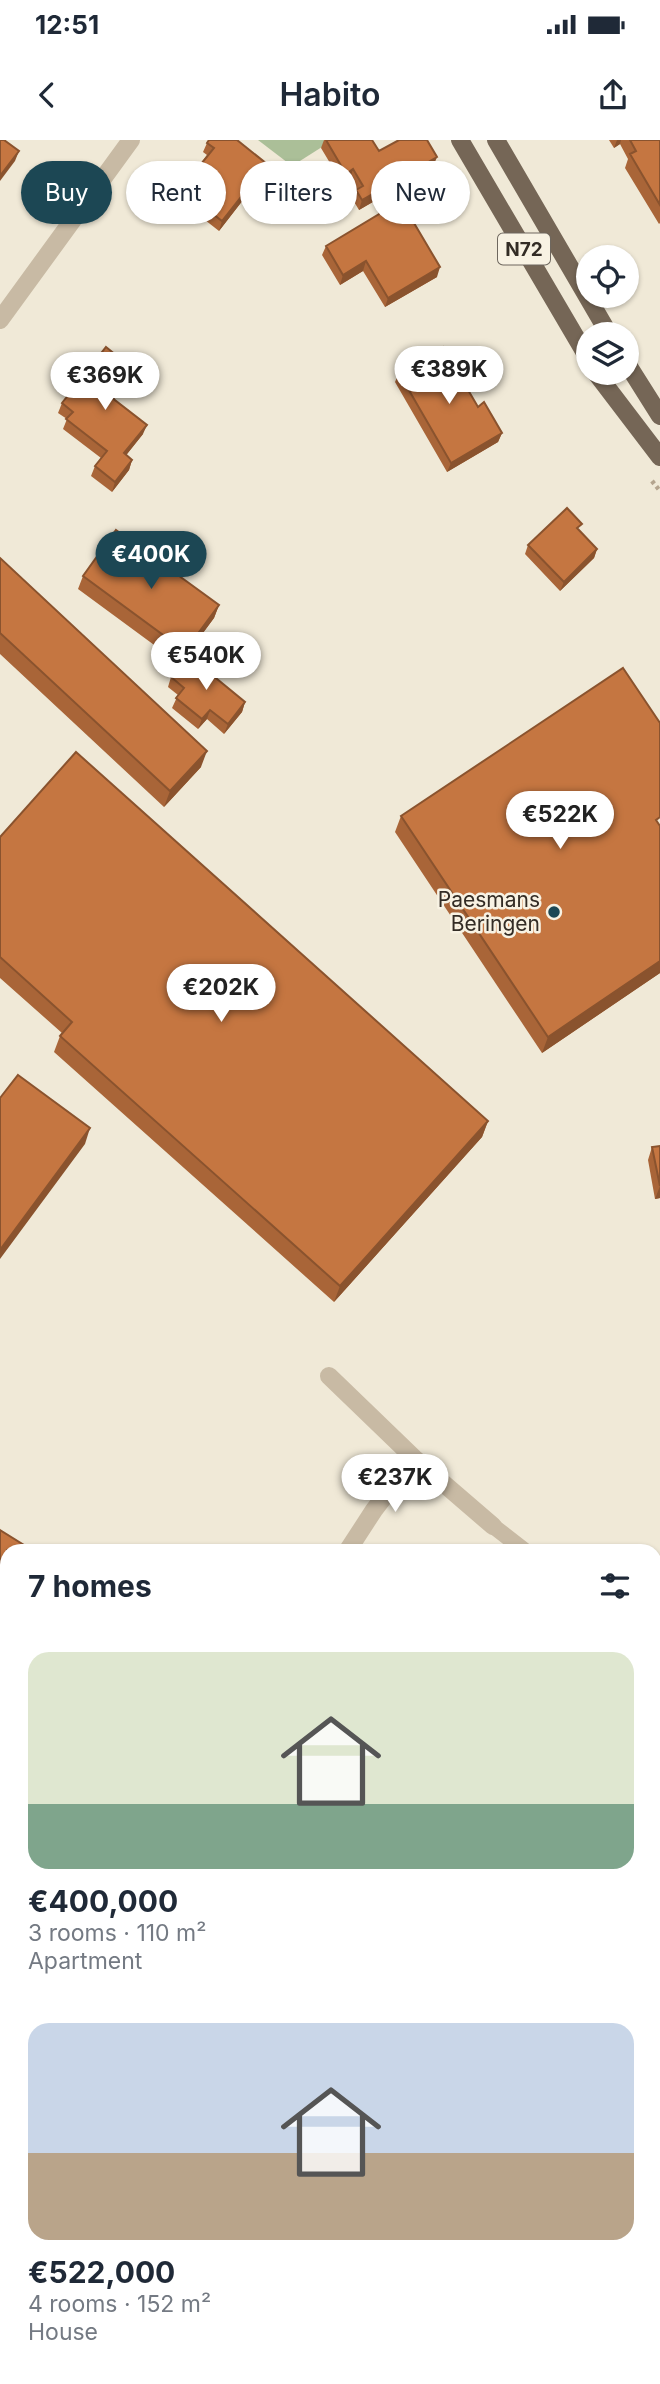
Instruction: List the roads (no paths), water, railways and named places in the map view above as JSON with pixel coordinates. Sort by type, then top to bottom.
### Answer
[{"type":"main road","name":"N72","points":[[460,140],[576,338]]},
{"type":"main road","name":"N72","points":[[496,140],[602,322]]},
{"type":"main road","points":[[639,383],[660,416]]},
{"type":"main road","points":[[605,385],[660,457]]},
{"type":"street","points":[[0,320],[131,140]]},
{"type":"street","points":[[330,1376],[414,1458],[493,1526]]},
{"type":"street","points":[[352,1544],[414,1458]]},
{"type":"lane","points":[[493,1526],[516,1544]]},
{"type":"place","name":"Paesmans Beringen","points":[[554,912]]}]
